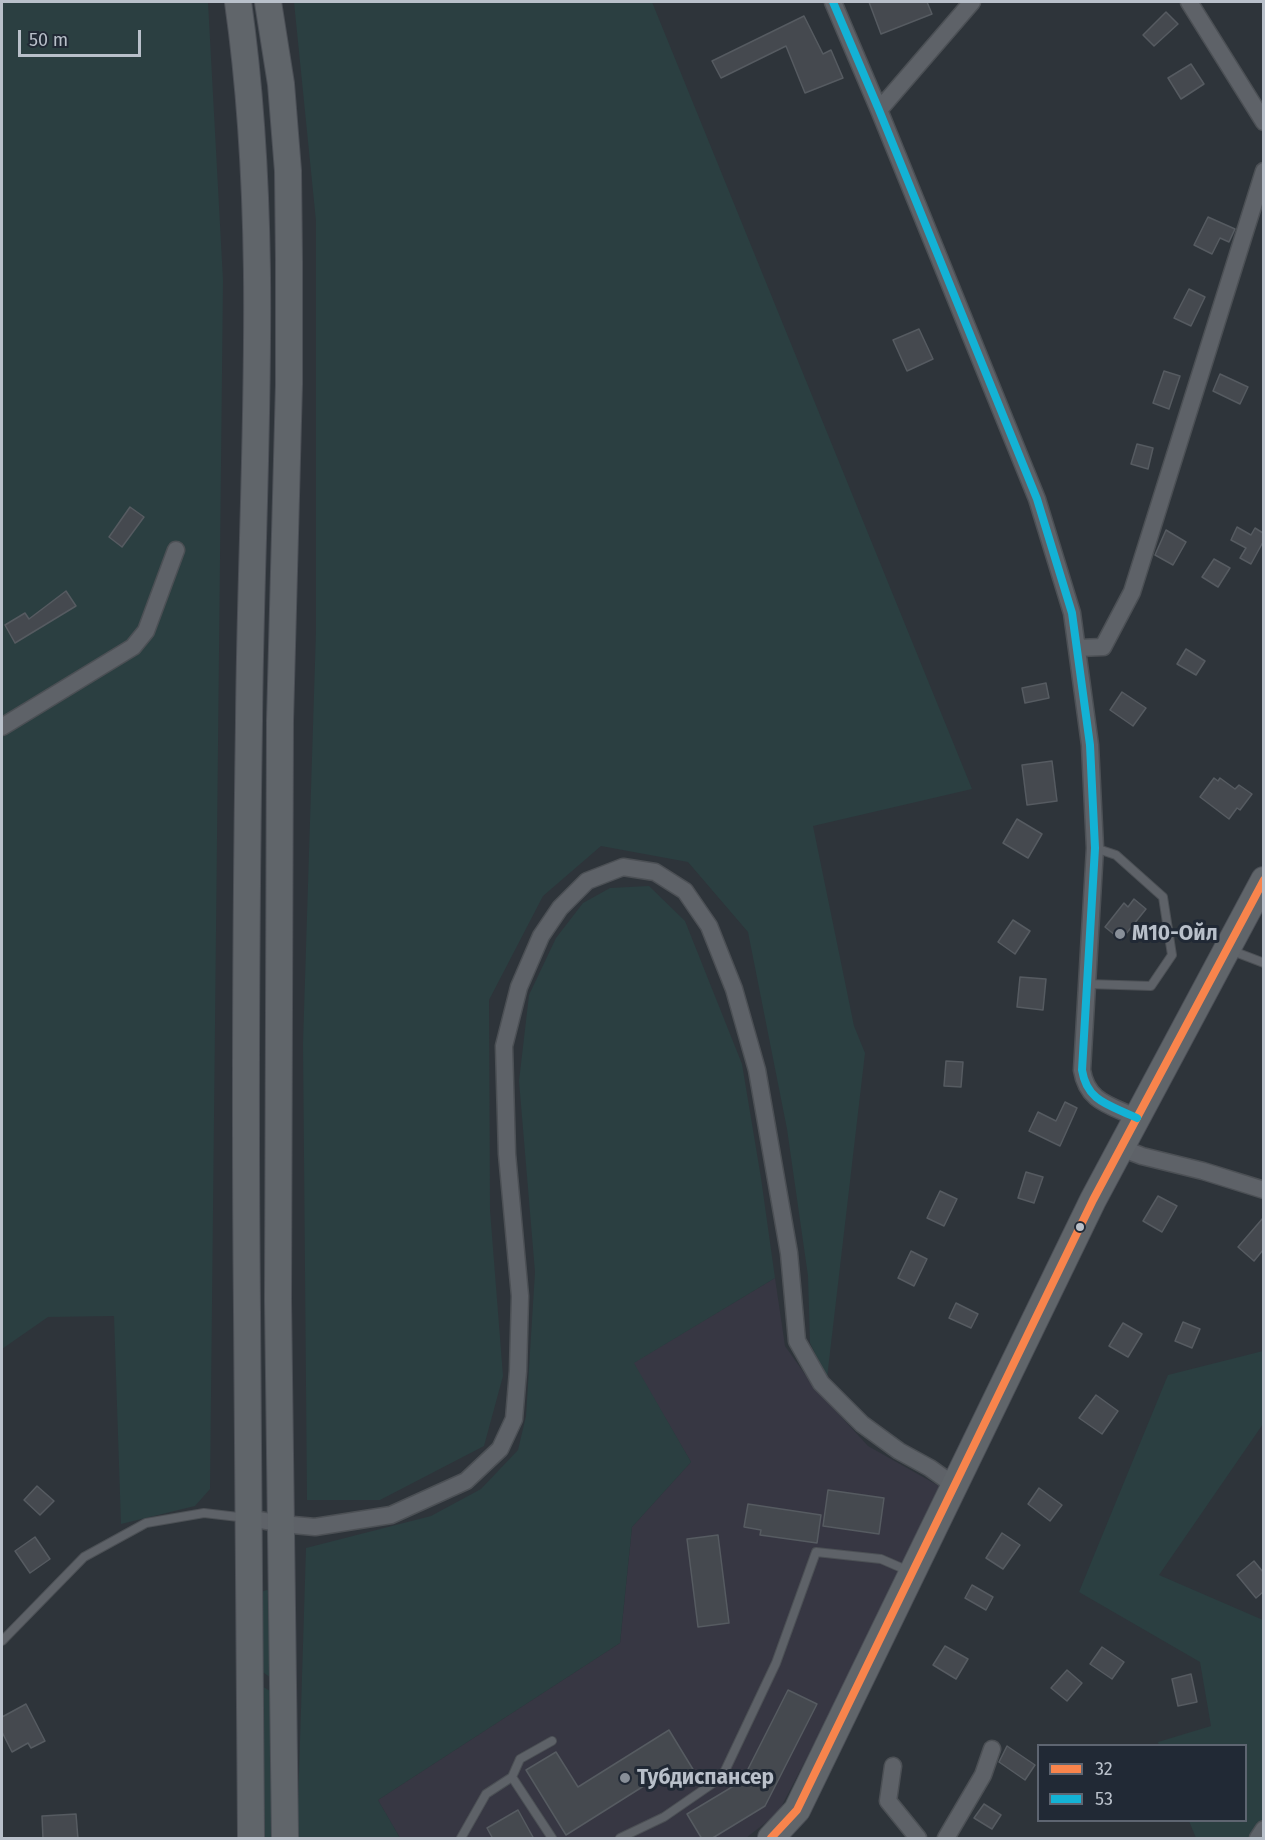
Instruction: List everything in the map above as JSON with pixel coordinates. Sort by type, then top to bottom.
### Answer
[{"type":"main road","points":[[238,2],[248,81],[255,173],[258,267],[249,718],[247,1309],[251,1839]]},
{"type":"main road","points":[[267,2],[280,84],[288,171],[289,262],[289,384],[280,745],[278,1300],[285,1839]]},
{"type":"main road","points":[[771,1839],[797,1810],[1046,1294],[1263,880]]},
{"type":"street","points":[[832,2],[879,110],[1036,499],[1072,613],[1090,745],[1095,848],[1082,1070],[1084,1083],[1091,1095],[1137,1118]]},
{"type":"street","points":[[879,110],[972,2]]},
{"type":"street","points":[[1189,2],[1263,122]]},
{"type":"street","points":[[1078,648],[1103,647],[1132,592],[1263,171]]},
{"type":"street","points":[[2,726],[133,647],[146,631],[176,550]]},
{"type":"street","points":[[249,1518],[315,1527],[391,1515],[466,1481],[500,1449],[514,1419],[520,1296],[507,1154],[504,1047],[519,987],[541,936],[560,908],[587,881],[623,867],[655,872],[684,891],[710,926],[734,989],[758,1070],[789,1253],[797,1341],[821,1383],[862,1425],[899,1452],[930,1468],[955,1486]]},
{"type":"street","points":[[1121,1148],[1263,1190]]},
{"type":"street","points":[[945,1839],[983,1775],[992,1749]]},
{"type":"street","points":[[893,1766],[888,1802],[918,1839]]},
{"type":"street","points":[[1258,1839],[1263,1829]]},
{"type":"lane","points":[[1087,984],[1151,986],[1172,956],[1163,897],[1116,855],[1095,848]]},
{"type":"lane","points":[[1227,949],[1263,963]]},
{"type":"lane","points":[[2,1641],[84,1557],[146,1523],[204,1513],[249,1518]]},
{"type":"lane","points":[[620,1839],[664,1817],[722,1777],[776,1663],[816,1552],[881,1558],[912,1573]]},
{"type":"lane","points":[[461,1839],[486,1794],[512,1777],[520,1759],[552,1741]]},
{"type":"lane","points":[[512,1777],[552,1839]]},
{"type":"shaded area","points":[[775,1278],[785,1346],[814,1387],[868,1446],[939,1486],[841,1692],[778,1813],[746,1838],[400,1838],[378,1800],[620,1643],[632,1527],[691,1462],[633,1363]]},
{"type":"green space","points":[[2,2],[208,2],[223,280],[210,1489],[195,1506],[121,1524],[114,1316],[48,1317],[2,1349]]},
{"type":"green space","points":[[294,2],[652,2],[972,789],[813,826],[854,1026],[865,1053],[827,1378],[810,1343],[808,1276],[787,1129],[748,932],[688,862],[601,846],[543,896],[489,1000],[490,1210],[503,1376],[484,1446],[380,1500],[307,1500],[303,1043],[316,631],[316,221]]},
{"type":"green space","points":[[649,886],[685,921],[742,1064],[775,1278],[634,1363],[691,1462],[632,1527],[620,1643],[378,1800],[400,1838],[297,1838],[306,1548],[431,1516],[481,1489],[518,1450],[526,1416],[535,1272],[519,1081],[529,995],[556,938],[583,903],[610,888]]},
{"type":"green space","points":[[1263,1351],[1263,1424],[1159,1575],[1263,1620],[1263,1838],[1196,1838],[1189,1822],[1247,1822],[1247,1744],[1158,1744],[1158,1742],[1211,1726],[1200,1662],[1079,1592],[1168,1375]]},
{"type":"green space","points":[[267,1590],[271,1592],[271,1678],[260,1670],[260,1592]]},
{"type":"green space","points":[[260,1685],[272,1692],[272,1838],[259,1838]]},
{"type":"building","points":[[869,2],[927,2],[932,14],[881,34]]},
{"type":"building","points":[[1166,12],[1178,24],[1154,46],[1143,35]]},
{"type":"building","points":[[804,16],[823,54],[831,50],[843,78],[805,93],[786,46],[721,78],[712,61]]},
{"type":"building","points":[[1191,64],[1204,84],[1181,99],[1168,78]]},
{"type":"building","points":[[1208,217],[1235,229],[1229,242],[1220,238],[1212,254],[1194,245]]},
{"type":"building","points":[[1189,289],[1205,297],[1191,326],[1174,318]]},
{"type":"building","points":[[919,329],[933,359],[907,371],[893,340]]},
{"type":"building","points":[[1164,371],[1180,376],[1169,409],[1153,403]]},
{"type":"building","points":[[1220,374],[1248,387],[1240,404],[1213,391]]},
{"type":"building","points":[[1137,444],[1153,448],[1148,469],[1131,464]]},
{"type":"building","points":[[130,507],[144,517],[122,547],[109,537]]},
{"type":"building","points":[[1237,527],[1251,535],[1255,528],[1263,533],[1263,542],[1251,564],[1240,558],[1246,548],[1231,540]]},
{"type":"building","points":[[1166,530],[1186,542],[1173,565],[1155,555]]},
{"type":"building","points":[[1214,559],[1230,568],[1218,587],[1202,577]]},
{"type":"building","points":[[66,591],[76,606],[15,643],[5,625],[25,613],[29,619]]},
{"type":"building","points":[[1186,649],[1205,661],[1196,675],[1177,664]]},
{"type":"building","points":[[1046,683],[1049,698],[1025,703],[1022,688]]},
{"type":"building","points":[[1122,692],[1146,708],[1133,726],[1110,710]]},
{"type":"building","points":[[1052,761],[1057,801],[1027,805],[1022,765]]},
{"type":"building","points":[[1214,778],[1218,781],[1220,778],[1235,789],[1239,785],[1252,794],[1240,810],[1237,808],[1229,819],[1200,797]]},
{"type":"building","points":[[1017,819],[1042,834],[1028,858],[1003,843]]},
{"type":"building","points":[[1134,899],[1146,909],[1121,940],[1105,927],[1124,903],[1128,907]]},
{"type":"building","points":[[1013,920],[1030,931],[1015,954],[998,942]]},
{"type":"building","points":[[1020,977],[1046,979],[1043,1010],[1017,1007]]},
{"type":"building","points":[[946,1061],[963,1062],[961,1087],[944,1086]]},
{"type":"building","points":[[1065,1102],[1077,1108],[1060,1146],[1029,1131],[1038,1112],[1056,1121]]},
{"type":"building","points":[[1026,1172],[1043,1177],[1034,1203],[1018,1198]]},
{"type":"building","points":[[940,1191],[957,1199],[944,1226],[927,1218]]},
{"type":"building","points":[[1158,1196],[1177,1206],[1162,1232],[1143,1221]]},
{"type":"building","points":[[1263,1218],[1263,1250],[1254,1261],[1238,1247]]},
{"type":"building","points":[[911,1251],[927,1259],[914,1286],[898,1278]]},
{"type":"building","points":[[956,1303],[978,1314],[971,1328],[949,1318]]},
{"type":"building","points":[[1183,1322],[1200,1329],[1192,1348],[1175,1341]]},
{"type":"building","points":[[1123,1323],[1142,1334],[1128,1357],[1109,1346]]},
{"type":"building","points":[[1096,1395],[1118,1411],[1102,1434],[1079,1418]]},
{"type":"building","points":[[37,1486],[54,1501],[40,1515],[24,1500]]},
{"type":"building","points":[[1039,1488],[1062,1505],[1050,1521],[1028,1504]]},
{"type":"building","points":[[828,1490],[884,1498],[879,1534],[823,1526]]},
{"type":"building","points":[[748,1504],[821,1515],[817,1543],[760,1535],[761,1530],[744,1527]]},
{"type":"building","points":[[1002,1533],[1020,1545],[1003,1569],[986,1558]]},
{"type":"building","points":[[718,1535],[729,1623],[698,1627],[687,1539]]},
{"type":"building","points":[[35,1537],[50,1559],[30,1573],[15,1551]]},
{"type":"building","points":[[1254,1561],[1263,1572],[1263,1592],[1256,1598],[1237,1575]]},
{"type":"building","points":[[972,1585],[993,1597],[986,1610],[965,1598]]},
{"type":"building","points":[[945,1646],[968,1659],[956,1679],[933,1665]]},
{"type":"building","points":[[1102,1647],[1124,1662],[1112,1679],[1090,1664]]},
{"type":"building","points":[[1067,1670],[1082,1683],[1067,1701],[1051,1688]]},
{"type":"building","points":[[1191,1674],[1197,1702],[1178,1706],[1172,1679]]},
{"type":"building","name":"Тубдиспансер","points":[[788,1690],[817,1704],[765,1806],[711,1839],[702,1839],[687,1814],[742,1781]]},
{"type":"building","points":[[26,1704],[45,1741],[31,1748],[28,1743],[12,1752],[2,1732],[2,1717]]},
{"type":"building","name":"Тубдиспансер","points":[[669,1730],[694,1771],[674,1784],[666,1772],[566,1835],[526,1770],[556,1752],[578,1787]]},
{"type":"building","points":[[1007,1746],[1035,1765],[1025,1780],[999,1762]]},
{"type":"building","points":[[984,1804],[1001,1815],[992,1829],[974,1818]]},
{"type":"building","points":[[518,1810],[534,1839],[493,1839],[487,1828]]},
{"type":"building","points":[[76,1814],[78,1839],[43,1839],[42,1816]]},
{"type":"transit line","name":"53","points":[[833,2],[1037,499],[1072,613],[1090,745],[1095,848],[1082,1070],[1085,1081],[1094,1096],[1109,1106],[1137,1118]]},
{"type":"transit line","name":"32","points":[[771,1838],[797,1810],[1093,1200],[1264,880]]},
{"type":"place","name":"М10-Ойл","points":[[1120,934]]},
{"type":"place","name":"Тубдиспансер","points":[[625,1778]]}]
